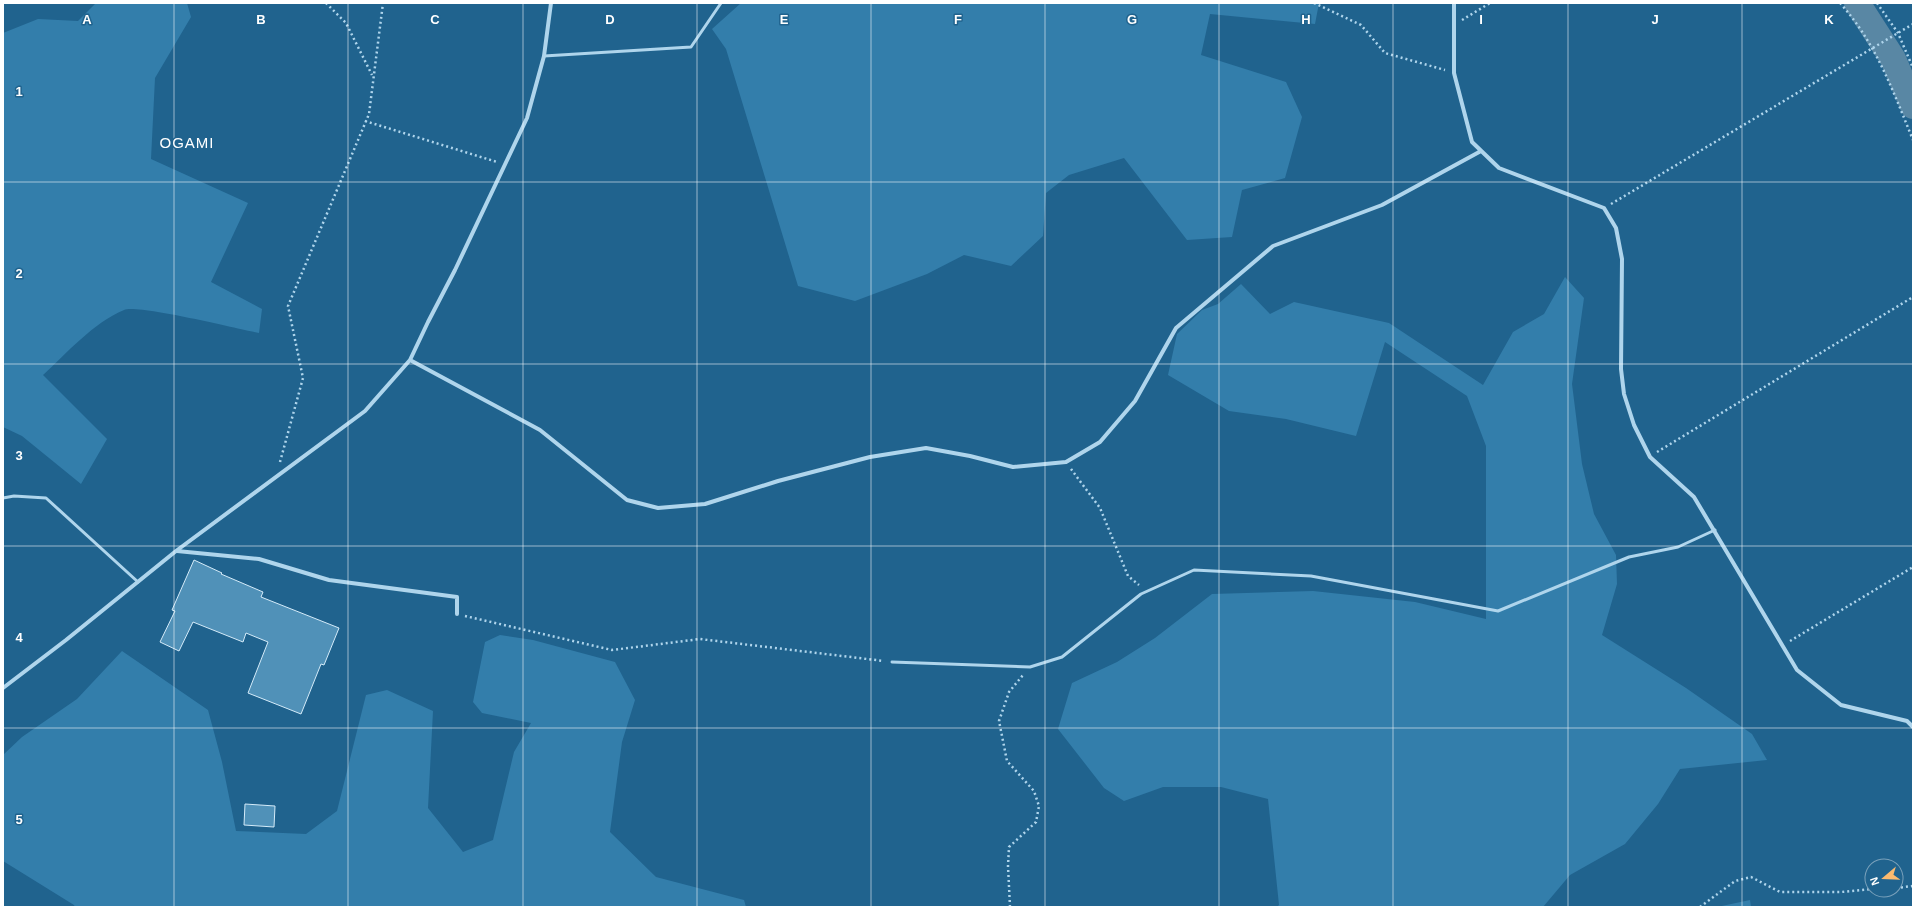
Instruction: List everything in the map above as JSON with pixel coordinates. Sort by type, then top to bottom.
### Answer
[{"type":"street","points":[[3,688],[176,551],[365,411],[410,360],[527,118],[544,56],[551,3]]},
{"type":"street","points":[[1454,3],[1454,73],[1472,142],[1499,168],[1604,208],[1616,228],[1622,259],[1621,370],[1624,394],[1634,425],[1650,457],[1694,497],[1783,644],[1797,670],[1841,705],[1907,721],[1913,727]]},
{"type":"street","points":[[410,360],[540,430],[627,500],[658,508],[705,504],[778,481],[870,457],[926,448],[970,456],[1013,467],[1066,462],[1100,442],[1135,401],[1176,328],[1274,246],[1382,205],[1481,152]]},
{"type":"street","points":[[176,551],[259,559],[329,580],[457,597],[457,614]]},
{"type":"lane","points":[[544,56],[691,47],[721,3]]},
{"type":"lane","points":[[3,498],[14,496],[46,498],[138,582]]},
{"type":"lane","points":[[892,662],[1030,668],[1062,657],[1147,591],[1194,570],[1310,576],[1498,611],[1629,557],[1678,548],[1715,530]]},
{"type":"path","points":[[326,3],[346,23],[372,76]]},
{"type":"path","points":[[276,477],[304,378],[288,306],[369,114],[372,76],[383,3]]},
{"type":"path","points":[[1314,3],[1361,25],[1384,53],[1454,73]]},
{"type":"path","points":[[1454,24],[1490,3]]},
{"type":"path","points":[[1840,3],[1873,47],[1886,74],[1913,140]]},
{"type":"path","points":[[1877,3],[1898,33],[1913,68]]},
{"type":"path","points":[[1604,208],[1913,24]]},
{"type":"path","points":[[366,121],[505,164]]},
{"type":"path","points":[[1650,457],[1913,296]]},
{"type":"path","points":[[1066,462],[1100,508],[1128,576],[1147,591]]},
{"type":"path","points":[[1783,644],[1913,567]]},
{"type":"path","points":[[457,614],[612,650],[700,639],[892,662]]},
{"type":"path","points":[[1010,907],[1008,866],[1009,847],[1036,822],[1039,806],[1034,791],[1007,761],[999,722],[1009,692],[1030,668]]},
{"type":"path","points":[[1700,907],[1735,881],[1751,877],[1780,892],[1864,891]]},
{"type":"shaded area","points":[[96,3],[187,3],[191,17],[155,78],[151,159],[248,203],[211,282],[262,309],[259,333],[148,310],[124,310],[113,315],[91,330],[43,375],[107,439],[81,484],[22,436],[3,427],[3,33],[38,19],[78,21]]},
{"type":"shaded area","points":[[741,3],[1319,3],[1315,24],[1210,14],[1201,55],[1286,82],[1302,117],[1285,178],[1242,190],[1232,237],[1187,240],[1124,158],[1069,175],[1046,193],[1043,236],[1011,266],[964,255],[927,274],[855,301],[798,286],[726,49],[712,29]]},
{"type":"shaded area","points":[[1565,277],[1584,298],[1572,384],[1582,464],[1594,514],[1616,555],[1617,584],[1602,635],[1686,688],[1752,734],[1767,760],[1680,769],[1658,804],[1625,844],[1570,875],[1543,907],[1277,907],[1279,905],[1268,799],[1221,787],[1163,787],[1124,801],[1104,788],[1058,729],[1072,683],[1117,662],[1155,638],[1212,594],[1313,591],[1415,602],[1486,619],[1486,446],[1467,396],[1385,342],[1356,436],[1286,419],[1229,411],[1168,375],[1177,334],[1202,310],[1218,304],[1241,284],[1270,314],[1294,302],[1389,323],[1483,385],[1513,332],[1544,314]]},
{"type":"shaded area","points":[[500,635],[533,640],[615,662],[635,700],[622,742],[610,832],[656,877],[744,900],[746,907],[75,907],[3,861],[3,755],[22,737],[77,699],[122,651],[208,710],[222,762],[236,831],[306,834],[337,811],[366,695],[387,690],[433,711],[428,808],[463,852],[493,840],[514,752],[531,723],[482,713],[473,702],[485,642]]},
{"type":"shaded area","points":[[1750,900],[1751,907],[1717,907]]},
{"type":"building","points":[[194,560],[222,573],[221,574],[263,592],[261,597],[339,628],[324,665],[321,664],[301,714],[248,693],[268,642],[246,633],[243,642],[193,622],[179,651],[160,642],[175,611],[172,610]]},
{"type":"building","points":[[245,804],[275,806],[274,827],[244,825]]},
{"type":"waterway","points":[[1857,3],[1893,59],[1913,106]]},
{"type":"district","name":"OGAMI","points":[[187,142]]}]
